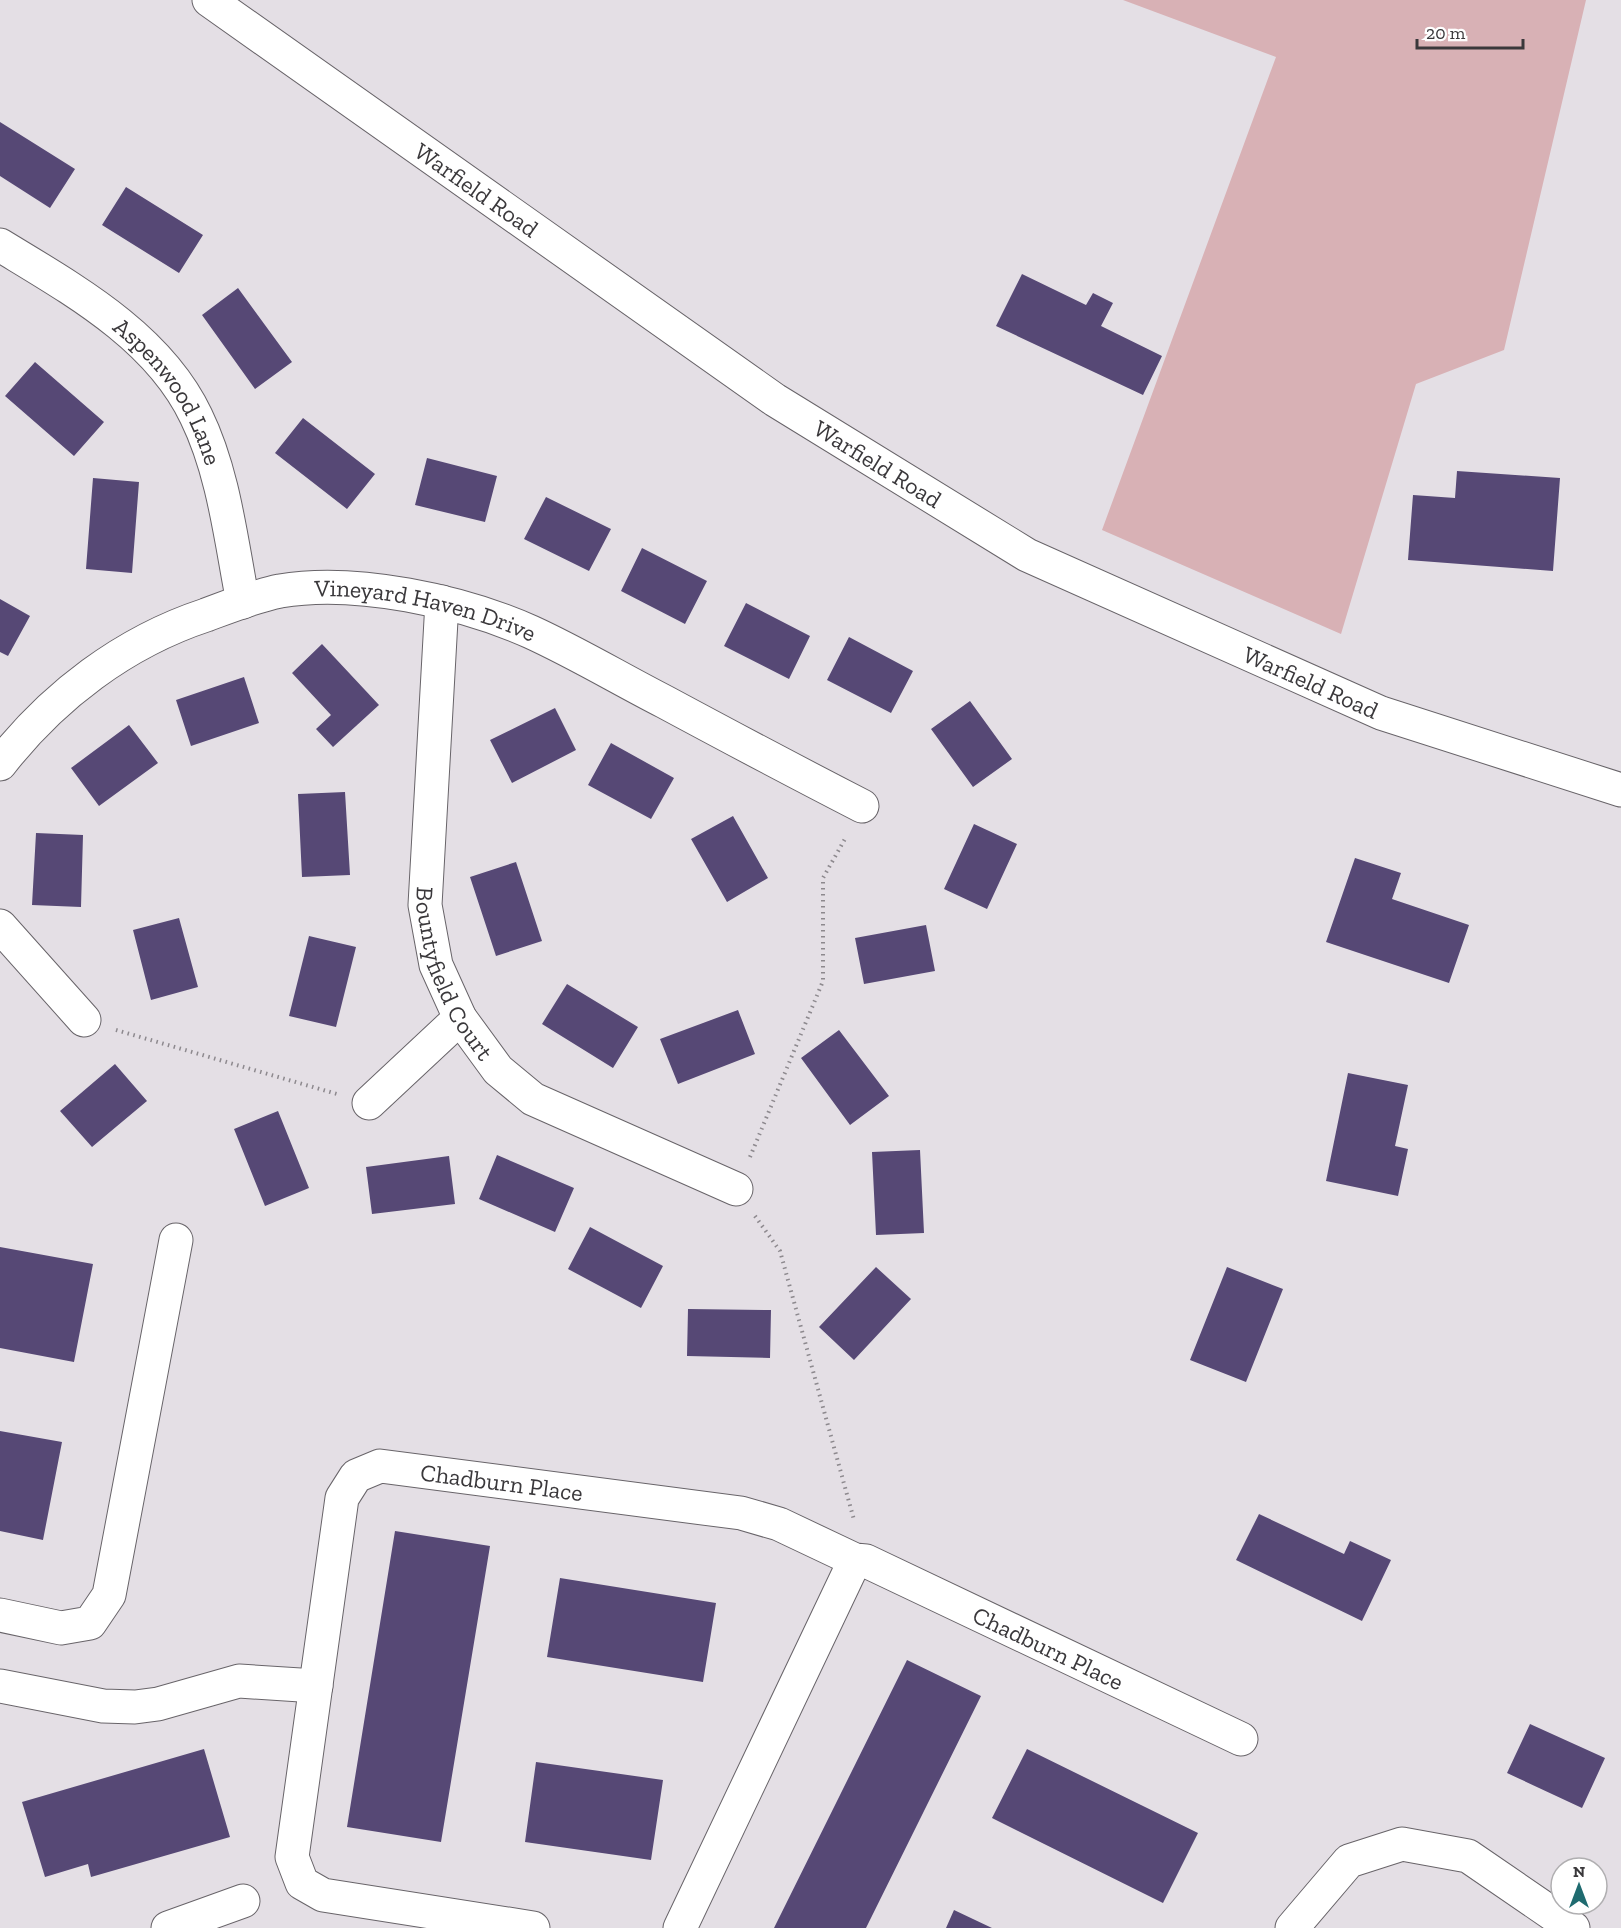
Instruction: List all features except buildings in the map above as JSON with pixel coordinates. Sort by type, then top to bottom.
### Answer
[{"type":"street","name":"Warfield Road","points":[[209,0],[775,400],[1027,555],[1381,713],[1621,790]]},
{"type":"street","name":"Aspenwood Lane","points":[[0,245],[80,293],[118,321],[177,384],[197,417],[219,481],[243,602]]},
{"type":"street","name":"Vineyard Haven Drive","points":[[3,754],[88,677],[131,647],[191,620],[280,591],[320,588],[384,590],[442,602],[530,632],[862,806]]},
{"type":"street","name":"Bountyfield Court","points":[[442,602],[425,905],[436,965],[460,1018],[498,1070],[533,1099],[736,1189]]},
{"type":"street","points":[[0,926],[84,1020]]},
{"type":"street","points":[[369,1103],[460,1018]]},
{"type":"street","points":[[0,1616],[61,1628],[90,1623],[110,1595],[176,1240]]},
{"type":"street","name":"Chadburn Place","points":[[533,1928],[323,1895],[302,1883],[292,1857],[342,1498],[356,1476],[380,1467],[404,1468],[741,1513],[778,1524],[860,1560],[1241,1739]]},
{"type":"street","points":[[680,1928],[860,1560]]},
{"type":"street","points":[[0,1686],[103,1706],[135,1707],[158,1704],[239,1681],[316,1686]]},
{"type":"street","points":[[1292,1928],[1349,1861],[1402,1844],[1468,1856],[1573,1928]]},
{"type":"street","points":[[168,1928],[243,1901]]},
{"type":"path","points":[[860,1560],[780,1251],[736,1189],[823,981],[823,878],[862,806]]},
{"type":"path","points":[[84,1020],[369,1103]]},
{"type":"shaded area","points":[[1123,0],[1586,0],[1504,350],[1416,384],[1341,634],[1102,530],[1276,57]]}]
